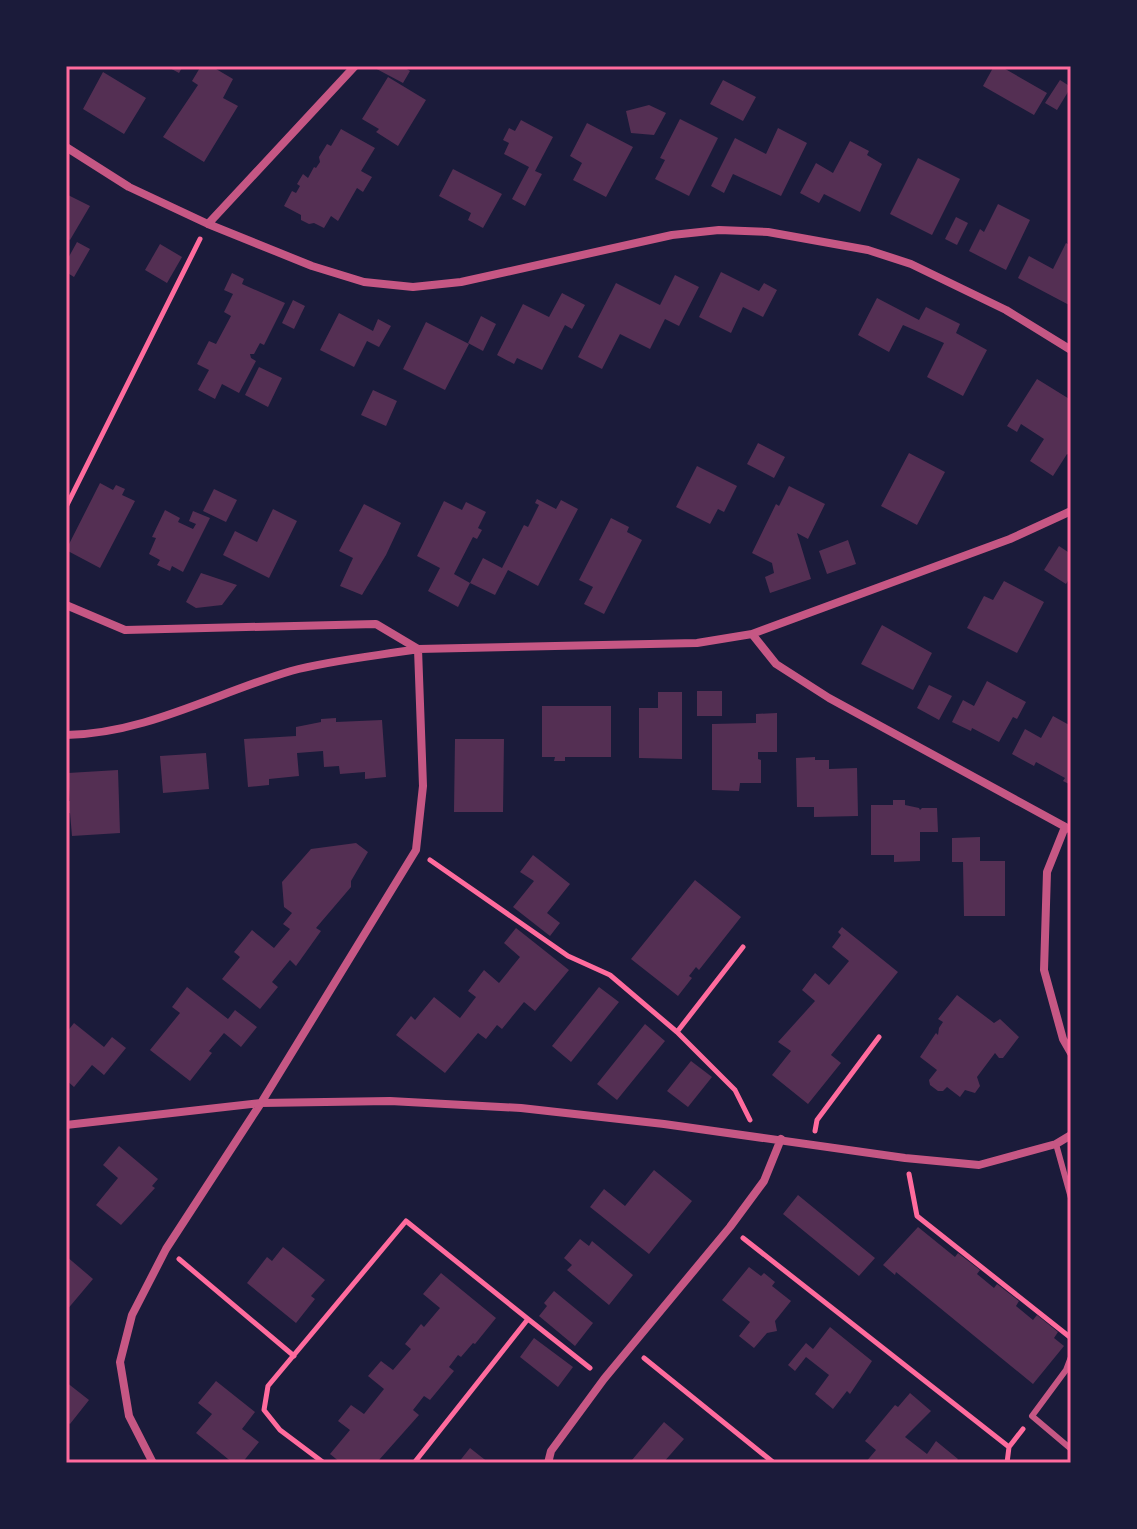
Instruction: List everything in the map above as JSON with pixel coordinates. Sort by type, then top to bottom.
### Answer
[{"type":"street","points":[[208,224],[355,66]]},
{"type":"street","points":[[66,147],[129,187],[208,224],[312,266],[364,282],[413,287],[461,282],[672,235],[719,230],[768,232],[868,250],[911,264],[1006,310],[1071,350]]},
{"type":"street","points":[[66,735],[94,734],[171,714],[292,671],[418,649],[697,643],[752,634],[1010,539],[1071,511]]},
{"type":"street","points":[[66,605],[125,630],[376,624],[418,649]]},
{"type":"street","points":[[752,634],[776,664],[803,682],[1068,828],[1047,872],[1044,970],[1063,1039],[1071,1053]]},
{"type":"street","points":[[153,1463],[129,1416],[120,1362],[132,1315],[166,1249],[261,1103],[416,850],[423,786],[418,649]]},
{"type":"street","points":[[66,1125],[261,1103],[390,1101],[521,1108],[979,1165],[1056,1144],[1071,1135]]},
{"type":"street","points":[[548,1463],[551,1451],[604,1379],[730,1227],[764,1181],[781,1139]]},
{"type":"lane","points":[[1056,1144],[1071,1198]]},
{"type":"lane","points":[[1071,1357],[1066,1370],[1032,1416],[1071,1449]]},
{"type":"path","points":[[66,507],[208,224]]},
{"type":"path","points":[[416,850],[492,906],[568,956],[610,975],[677,1032],[735,1090],[758,1136]]},
{"type":"path","points":[[677,1032],[743,947]]},
{"type":"path","points":[[814,1144],[817,1120],[879,1037]]},
{"type":"path","points":[[905,1158],[917,1216],[1071,1338]]},
{"type":"path","points":[[324,1463],[280,1430],[264,1410],[268,1386],[406,1221],[604,1379]]},
{"type":"path","points":[[730,1227],[1009,1447],[1007,1463]]},
{"type":"path","points":[[166,1249],[294,1356]]},
{"type":"path","points":[[414,1463],[528,1319]]},
{"type":"path","points":[[630,1347],[774,1463]]},
{"type":"building","points":[[166,66],[183,66],[179,73]]},
{"type":"building","points":[[201,66],[211,66],[233,79],[223,98],[238,106],[204,162],[163,137],[198,85],[192,81]]},
{"type":"building","points":[[371,66],[402,66],[410,71],[403,83]]},
{"type":"building","points":[[994,66],[1000,66],[1047,93],[1034,115],[983,86]]},
{"type":"building","points":[[103,72],[146,98],[124,134],[83,109]]},
{"type":"building","points":[[388,77],[426,100],[398,146],[362,119]]},
{"type":"building","points":[[723,80],[756,97],[743,121],[710,104]]},
{"type":"building","points":[[1060,80],[1071,87],[1057,110],[1045,103]]},
{"type":"building","points":[[649,105],[666,113],[654,135],[631,133],[626,111]]},
{"type":"building","points":[[680,119],[718,138],[689,196],[655,179],[665,160],[660,158]]},
{"type":"building","points":[[521,120],[553,137],[535,171],[542,174],[525,206],[512,199],[529,167],[504,154],[509,143],[503,140],[509,128],[515,131]]},
{"type":"building","points":[[587,123],[633,147],[606,197],[573,180],[582,163],[570,156]]},
{"type":"building","points":[[778,128],[807,143],[781,196],[733,174],[724,193],[711,186],[735,138],[766,154]]},
{"type":"building","points":[[341,129],[375,148],[361,171],[372,177],[363,192],[357,188],[338,221],[331,216],[324,228],[301,220],[301,215],[284,206],[292,191],[296,193],[303,174],[308,178],[320,162],[319,157],[327,144],[331,146]]},
{"type":"building","points":[[850,141],[869,151],[867,155],[882,164],[860,212],[824,194],[819,203],[800,193],[816,163],[833,173]]},
{"type":"building","points":[[918,158],[960,179],[932,235],[890,214]]},
{"type":"building","points":[[453,169],[502,194],[483,228],[468,220],[471,213],[439,196]]},
{"type":"building","points":[[66,194],[90,206],[70,240],[66,238]]},
{"type":"building","points":[[998,204],[1030,220],[1006,270],[969,251],[980,229],[984,232]]},
{"type":"building","points":[[956,217],[968,223],[957,245],[945,239]]},
{"type":"building","points":[[77,242],[90,249],[74,277],[66,272],[66,262]]},
{"type":"building","points":[[1066,243],[1071,246],[1071,306],[1018,278],[1029,256],[1053,269]]},
{"type":"building","points":[[160,244],[182,257],[167,283],[145,270]]},
{"type":"building","points":[[721,272],[759,291],[764,283],[777,290],[763,317],[743,307],[731,333],[699,317]]},
{"type":"building","points":[[232,273],[244,279],[242,284],[285,303],[264,345],[260,343],[254,354],[250,354],[256,361],[239,393],[222,384],[215,399],[198,390],[209,370],[197,364],[209,341],[216,344],[231,316],[224,312],[233,294],[224,290]]},
{"type":"building","points":[[675,275],[699,287],[679,326],[665,319],[650,349],[620,334],[602,369],[578,357],[616,283],[660,305]]},
{"type":"building","points":[[562,293],[585,305],[572,329],[565,325],[542,370],[517,358],[514,364],[497,355],[523,304],[549,317]]},
{"type":"building","points":[[877,298],[919,320],[926,307],[960,324],[956,333],[987,350],[963,396],[927,377],[944,343],[903,325],[889,352],[858,335]]},
{"type":"building","points":[[293,300],[305,306],[294,329],[282,323]]},
{"type":"building","points":[[339,313],[373,331],[378,319],[391,326],[379,347],[367,341],[354,367],[320,350]]},
{"type":"building","points":[[481,316],[496,324],[483,351],[468,343]]},
{"type":"building","points":[[426,322],[469,344],[445,390],[403,369]]},
{"type":"building","points":[[259,367],[282,378],[268,407],[245,395]]},
{"type":"building","points":[[1037,379],[1071,400],[1071,456],[1067,454],[1053,476],[1030,461],[1044,439],[1021,424],[1017,432],[1007,426]]},
{"type":"building","points":[[373,390],[397,401],[386,426],[361,415]]},
{"type":"building","points":[[758,443],[785,457],[774,478],[747,464]]},
{"type":"building","points":[[909,453],[945,472],[917,525],[881,506]]},
{"type":"building","points":[[697,466],[737,486],[724,512],[718,509],[710,524],[676,507]]},
{"type":"building","points":[[100,483],[113,490],[116,485],[125,489],[122,495],[135,501],[100,568],[66,550]]},
{"type":"building","points":[[789,486],[825,504],[808,539],[797,533],[811,579],[770,593],[765,577],[774,573],[772,563],[752,553],[776,504],[779,506]]},
{"type":"building","points":[[214,489],[237,500],[226,522],[203,511]]},
{"type":"building","points":[[537,499],[556,509],[561,500],[578,509],[538,586],[508,570],[495,595],[470,583],[483,558],[502,568],[524,525],[528,527],[539,505],[535,503]]},
{"type":"building","points":[[444,501],[462,510],[466,502],[486,512],[478,528],[482,530],[477,539],[473,537],[454,574],[470,583],[458,607],[428,591],[440,568],[417,556]]},
{"type":"building","points":[[364,504],[401,523],[362,595],[340,586],[353,558],[339,551]]},
{"type":"building","points":[[273,509],[297,521],[269,578],[223,555],[235,531],[257,542]]},
{"type":"building","points":[[165,510],[180,518],[178,522],[193,529],[196,524],[189,521],[193,511],[210,518],[183,572],[172,566],[170,571],[157,565],[160,560],[149,554],[156,538],[152,537]]},
{"type":"building","points":[[611,518],[629,527],[627,532],[642,540],[604,614],[584,604],[593,587],[579,580]]},
{"type":"building","points":[[848,540],[856,564],[827,574],[819,551]]},
{"type":"building","points":[[1059,546],[1071,554],[1071,576],[1066,584],[1044,570]]},
{"type":"building","points":[[201,573],[237,585],[222,605],[196,608],[186,602]]},
{"type":"building","points":[[1004,581],[1044,602],[1017,653],[967,628],[984,596],[993,600]]},
{"type":"building","points":[[882,625],[932,653],[913,690],[861,664]]},
{"type":"building","points":[[987,681],[1026,702],[999,742],[952,722],[963,700],[974,706]]},
{"type":"building","points":[[929,685],[952,696],[939,720],[917,708]]},
{"type":"building","points":[[697,691],[722,691],[722,716],[697,716]]},
{"type":"building","points":[[658,692],[682,692],[682,759],[639,758],[639,708],[658,708]]},
{"type":"building","points":[[542,706],[611,706],[611,757],[565,757],[565,761],[554,761],[555,757],[542,757]]},
{"type":"building","points":[[777,713],[777,752],[758,752],[761,783],[740,783],[739,791],[712,790],[712,724],[756,723],[756,714]]},
{"type":"building","points":[[1053,716],[1071,726],[1071,785],[1063,781],[1065,778],[1036,762],[1034,766],[1012,754],[1025,729],[1041,738]]},
{"type":"building","points":[[336,718],[336,722],[382,720],[386,777],[365,779],[365,772],[340,774],[339,766],[324,767],[323,751],[297,753],[299,776],[269,779],[269,785],[248,787],[244,739],[296,736],[296,727]]},
{"type":"building","points":[[455,739],[504,739],[503,812],[454,812]]},
{"type":"building","points":[[206,753],[209,789],[163,793],[160,756]]},
{"type":"building","points":[[815,757],[815,760],[829,760],[829,769],[857,768],[858,816],[814,817],[814,807],[797,807],[796,758]]},
{"type":"building","points":[[118,770],[120,833],[72,836],[70,813],[66,813],[66,801],[70,801],[68,773]]},
{"type":"building","points":[[893,800],[905,800],[905,805],[920,810],[937,808],[938,832],[920,832],[920,861],[894,862],[894,855],[871,855],[871,805],[893,805]]},
{"type":"building","points":[[980,837],[980,861],[1005,861],[1005,916],[964,916],[963,862],[952,862],[952,838]]},
{"type":"building","points":[[356,843],[368,852],[351,881],[351,887],[316,928],[321,931],[296,966],[290,960],[272,982],[278,987],[260,1009],[222,979],[240,957],[234,952],[252,930],[274,948],[290,929],[283,924],[292,913],[284,907],[282,882],[311,849]]},
{"type":"building","points":[[533,855],[570,884],[547,913],[560,923],[550,936],[513,907],[534,881],[520,872]]},
{"type":"building","points":[[695,880],[741,917],[699,970],[696,967],[689,976],[692,978],[678,996],[631,959]]},
{"type":"building","points":[[842,927],[898,972],[831,1055],[841,1063],[808,1104],[772,1075],[791,1051],[778,1042],[815,1001],[802,990],[815,973],[829,985],[849,961],[832,947],[841,935],[838,932]]},
{"type":"building","points":[[516,928],[569,970],[535,1011],[524,1002],[502,1029],[497,1025],[486,1039],[478,1033],[445,1073],[396,1035],[411,1016],[415,1020],[434,997],[460,1018],[476,997],[468,991],[484,970],[499,983],[520,957],[504,943]]},
{"type":"building","points":[[187,987],[228,1019],[235,1010],[257,1027],[241,1047],[224,1033],[190,1081],[150,1050],[180,1013],[172,1007]]},
{"type":"building","points":[[599,987],[619,1002],[571,1062],[552,1046]]},
{"type":"building","points":[[957,995],[994,1023],[1000,1019],[1019,1037],[1003,1058],[995,1053],[977,1077],[980,1086],[975,1093],[965,1090],[960,1097],[947,1087],[938,1091],[930,1085],[929,1080],[937,1070],[920,1057],[936,1033],[938,1035],[943,1022],[938,1019]]},
{"type":"building","points":[[74,1023],[104,1047],[112,1037],[126,1048],[104,1075],[92,1065],[74,1087],[66,1080],[66,1033]]},
{"type":"building","points":[[645,1024],[665,1041],[617,1100],[597,1084]]},
{"type":"building","points":[[691,1061],[712,1077],[688,1107],[667,1091]]},
{"type":"building","points":[[119,1146],[158,1179],[152,1186],[155,1188],[121,1225],[96,1205],[118,1178],[103,1165]]},
{"type":"building","points":[[654,1170],[692,1201],[649,1254],[590,1207],[604,1189],[625,1206]]},
{"type":"building","points":[[798,1195],[875,1258],[859,1276],[783,1214]]},
{"type":"building","points":[[918,1227],[955,1257],[958,1253],[980,1270],[977,1274],[994,1288],[997,1284],[1019,1301],[1016,1306],[1033,1320],[1037,1315],[1058,1332],[1054,1338],[1064,1346],[1033,1384],[896,1272],[895,1275],[883,1265]]},
{"type":"building","points":[[580,1239],[589,1246],[592,1241],[633,1275],[609,1305],[567,1270],[572,1265],[564,1258]]},
{"type":"building","points":[[283,1247],[325,1280],[311,1296],[315,1299],[296,1323],[247,1283],[267,1257],[272,1261]]},
{"type":"building","points":[[66,1256],[93,1279],[66,1311]]},
{"type":"building","points":[[749,1267],[761,1276],[764,1273],[775,1282],[772,1286],[791,1301],[775,1321],[777,1331],[767,1333],[754,1348],[739,1336],[750,1322],[722,1300]]},
{"type":"building","points":[[441,1273],[496,1318],[475,1344],[461,1357],[458,1355],[449,1367],[454,1371],[430,1400],[424,1396],[413,1410],[419,1415],[379,1460],[382,1463],[341,1463],[330,1454],[350,1430],[338,1421],[351,1405],[364,1414],[384,1389],[368,1376],[381,1361],[393,1370],[411,1349],[405,1344],[421,1324],[424,1327],[440,1308],[423,1294]]},
{"type":"building","points":[[554,1291],[593,1323],[575,1346],[539,1316],[547,1306],[544,1303]]},
{"type":"building","points":[[830,1327],[872,1361],[850,1394],[847,1391],[833,1409],[815,1394],[829,1375],[806,1357],[795,1371],[788,1365],[806,1343],[813,1349]]},
{"type":"building","points":[[534,1338],[573,1367],[558,1387],[520,1357]]},
{"type":"building","points":[[216,1381],[255,1412],[242,1429],[259,1442],[242,1463],[233,1463],[196,1433],[212,1414],[198,1403]]},
{"type":"building","points":[[66,1382],[89,1400],[70,1424],[66,1421]]},
{"type":"building","points":[[910,1393],[931,1411],[905,1437],[927,1454],[936,1441],[958,1459],[955,1463],[865,1463],[876,1450],[865,1441],[895,1405],[898,1407]]},
{"type":"building","points":[[664,1422],[684,1439],[663,1463],[636,1463],[632,1460]]},
{"type":"building","points":[[470,1448],[489,1463],[458,1463]]}]
